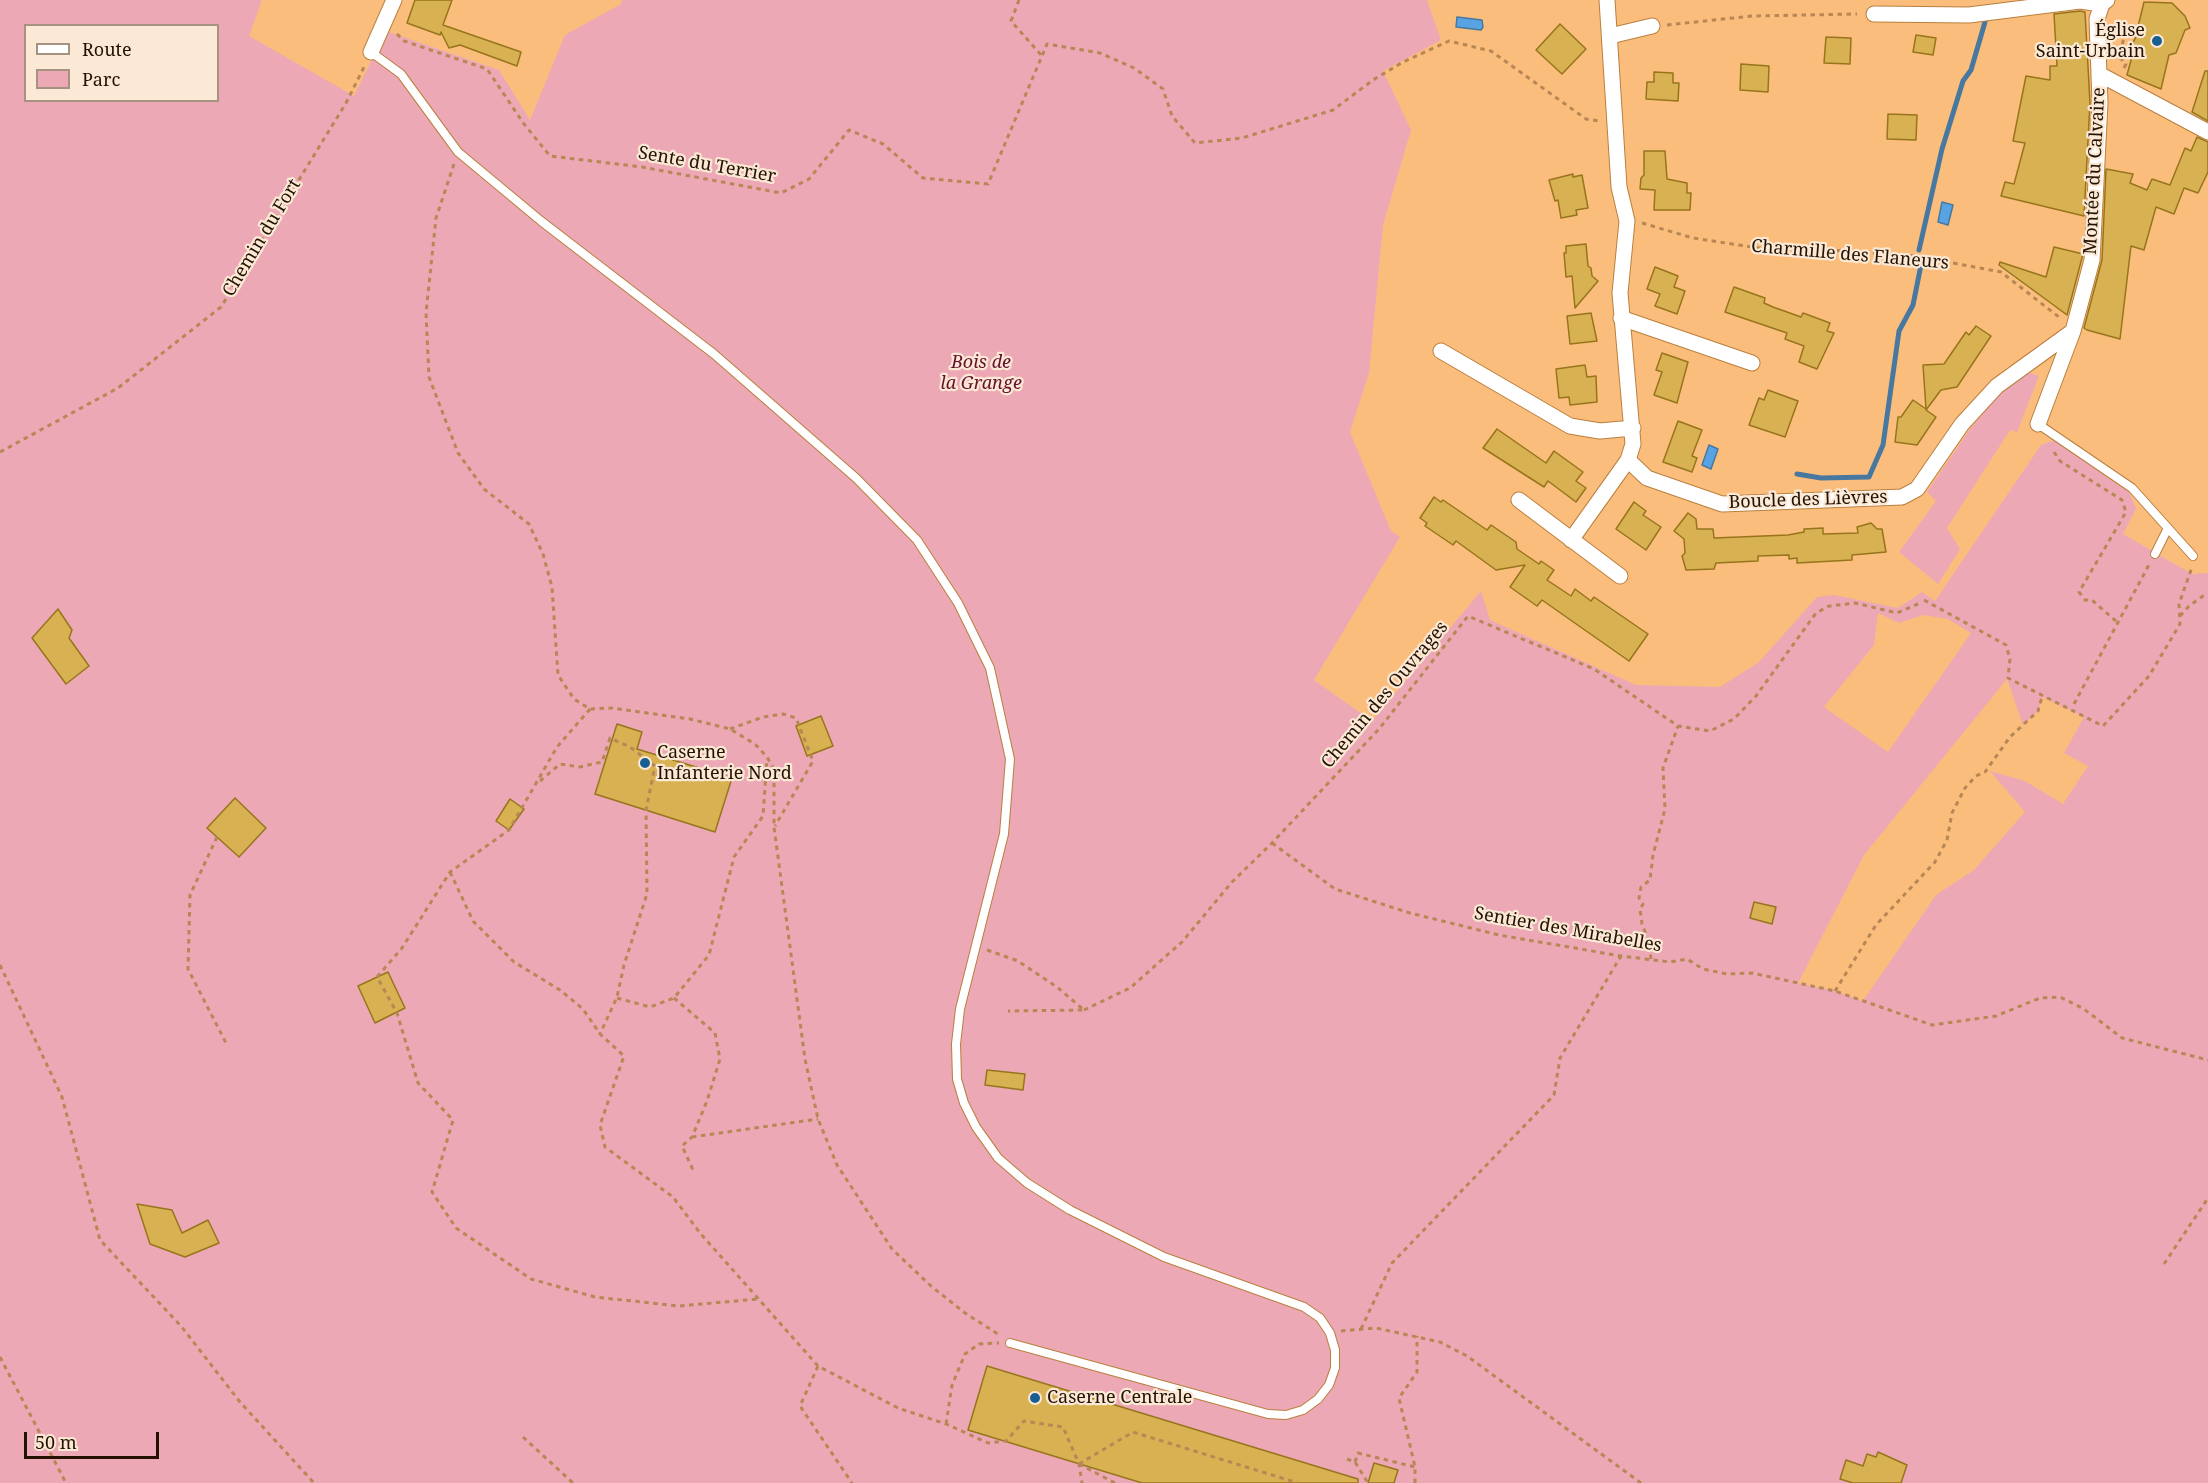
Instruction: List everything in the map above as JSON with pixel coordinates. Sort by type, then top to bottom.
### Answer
[{"type":"street","points":[[371,52],[394,0]]},
{"type":"street","points":[[1571,540],[1628,460],[1633,444],[1620,292],[1628,221],[1619,187],[1607,0]]},
{"type":"street","points":[[1874,14],[1969,15],[2080,1],[2102,8]]},
{"type":"street","name":"Montée du Calvaire","points":[[2038,423],[2073,331],[2092,260],[2102,8]]},
{"type":"street","points":[[1610,36],[1652,26]]},
{"type":"street","points":[[2099,74],[2208,132]]},
{"type":"street","points":[[1621,318],[1752,363]]},
{"type":"street","name":"Boucle des Lièvres","points":[[1628,460],[1647,478],[1722,504],[1902,497],[1917,489],[1962,424],[1998,386],[2073,331]]},
{"type":"street","points":[[1441,351],[1570,426],[1600,431],[1633,428]]},
{"type":"street","points":[[1519,500],[1620,576]]},
{"type":"lane","points":[[371,52],[401,74],[458,152],[541,221],[714,354],[856,478],[917,540],[958,603],[990,668],[1010,759],[1004,834],[960,1009],[956,1044],[957,1079],[964,1103],[976,1127],[998,1158],[1027,1183],[1115,1235],[1164,1257],[1304,1307],[1320,1318],[1330,1333],[1335,1350],[1335,1368],[1329,1385],[1311,1405],[1286,1415],[1268,1414],[1010,1343]]},
{"type":"lane","points":[[2038,423],[2132,488],[2193,556]]},
{"type":"lane","points":[[2155,554],[2168,528]]},
{"type":"path","points":[[1019,0],[1011,21],[1042,56],[1047,44],[1100,53],[1134,68],[1163,88],[1172,116],[1195,143],[1242,138],[1333,110],[1373,80],[1403,62],[1449,41],[1491,51],[1586,119],[1614,123]]},
{"type":"path","points":[[1652,26],[1752,16],[1874,14]]},
{"type":"path","name":"Sente du Terrier","points":[[386,21],[404,41],[487,69],[524,124],[550,156],[642,167],[781,193],[809,179],[849,130],[883,144],[922,178],[988,184],[1042,56]]},
{"type":"path","points":[[2118,84],[2126,64],[2120,58],[2122,46],[2126,32],[2132,24]]},
{"type":"path","name":"Chemin du Fort","points":[[0,452],[118,388],[220,307],[346,103],[371,52]]},
{"type":"path","points":[[458,152],[436,218],[426,313],[429,376],[458,453],[484,489],[529,524],[543,554],[552,587],[558,675],[573,699],[590,709],[612,708],[690,719],[730,729],[755,744],[767,757],[774,769],[774,827],[805,1059],[818,1119],[837,1165],[892,1249],[956,1306],[1010,1343]]},
{"type":"path","name":"Charmille des Flaneurs","points":[[1643,223],[1693,238],[1765,249],[1829,250],[1916,256],[2001,272],[2052,309],[2073,331]]},
{"type":"path","points":[[2048,442],[2060,461],[2122,500],[2126,512],[2079,592],[2085,600],[2092,600],[2118,623]]},
{"type":"path","points":[[2074,704],[2155,554]]},
{"type":"path","points":[[1835,991],[1876,925],[1935,862],[1947,840],[1952,813],[1965,788],[1976,776],[1985,772],[2010,737],[2037,711],[2042,697],[2103,726],[2149,676],[2180,624],[2179,604],[2192,574],[2193,556]]},
{"type":"path","points":[[2180,616],[2189,606],[2203,596],[2208,596]]},
{"type":"path","name":"Chemin des Ouvrages","points":[[1084,1010],[1130,988],[1182,942],[1232,882],[1272,843],[1379,729],[1468,616],[1594,669],[1678,726],[1710,731],[1734,719],[1756,696],[1816,613],[1828,606],[1855,603],[1897,613],[1908,610],[1922,601],[2006,645],[2010,659],[2008,678],[2042,697]]},
{"type":"path","points":[[590,709],[557,747],[509,830],[450,872],[402,948],[377,977],[397,1012],[418,1083],[453,1120],[432,1192],[456,1228],[531,1279],[595,1297],[679,1306],[758,1299]]},
{"type":"path","points":[[730,729],[763,717],[783,714],[796,718],[813,761],[774,827]]},
{"type":"path","points":[[1651,959],[1649,942],[1642,924],[1640,909],[1643,904],[1639,898],[1641,887],[1650,880],[1653,855],[1665,809],[1663,768],[1678,726]]},
{"type":"path","points":[[538,782],[560,764],[580,767],[602,762],[610,738],[630,747],[655,766],[646,810],[647,894],[624,964],[617,997],[600,1034]]},
{"type":"path","points":[[617,997],[650,1008],[674,998],[709,955],[734,856],[763,816],[767,757]]},
{"type":"path","points":[[217,837],[190,895],[188,969],[226,1043]]},
{"type":"path","name":"Sentier des Mirabelles","points":[[1272,843],[1335,890],[1410,913],[1499,935],[1621,956],[1670,962],[1687,959],[1703,969],[1727,974],[1752,973],[1835,991],[1932,1025],[1996,1016],[2040,998],[2060,997],[2084,1009],[2122,1038],[2208,1060]]},
{"type":"path","points":[[450,872],[473,921],[514,962],[560,990],[582,1009],[600,1034],[624,1056],[600,1125],[605,1148],[674,1197],[700,1233],[818,1366],[897,1408],[946,1424],[988,1443],[1006,1442],[1024,1421],[1063,1427],[1079,1464],[1082,1483]]},
{"type":"path","points":[[977,947],[1018,961],[1057,987],[1084,1010]]},
{"type":"path","points":[[1361,1329],[1392,1263],[1554,1095],[1560,1058],[1621,956]]},
{"type":"path","points":[[0,965],[62,1097],[100,1240],[181,1326],[240,1401],[314,1483]]},
{"type":"path","points":[[674,998],[715,1033],[720,1059],[707,1101],[692,1137],[682,1146],[694,1172]]},
{"type":"path","points":[[1008,1011],[1084,1010]]},
{"type":"path","points":[[692,1137],[818,1119]]},
{"type":"path","points":[[2164,1264],[2208,1198]]},
{"type":"path","points":[[1330,1333],[1376,1328],[1440,1342],[1467,1356],[1641,1483]]},
{"type":"path","points":[[1415,1483],[1414,1467],[1399,1398],[1417,1372],[1417,1336]]},
{"type":"path","points":[[946,1424],[952,1385],[964,1354],[979,1344],[1010,1343]]},
{"type":"path","points":[[0,1357],[66,1483]]},
{"type":"path","points":[[818,1366],[800,1406],[852,1483]]},
{"type":"path","points":[[1079,1464],[1133,1432],[1298,1483]]},
{"type":"path","points":[[523,1437],[573,1483]]},
{"type":"path","points":[[1355,1462],[1358,1453],[1414,1467]]},
{"type":"path","points":[[1347,1459],[1355,1462],[1368,1483]]},
{"type":"path","points":[[1079,1464],[1115,1483]]},
{"type":"green space","name":"Bois de la Grange","points":[[0,0],[262,0],[249,36],[354,96],[386,31],[499,70],[530,120],[565,35],[621,4],[622,0],[1427,0],[1441,40],[1383,71],[1411,130],[1383,225],[1369,373],[1350,432],[1391,531],[1400,537],[1314,680],[1372,721],[1481,591],[1490,620],[1636,685],[1720,687],[1759,662],[1817,597],[1834,595],[1898,608],[1922,592],[1935,601],[2041,445],[2055,440],[2129,491],[2136,509],[2123,534],[2192,574],[2208,573],[2208,1483],[0,1483]],"holes":[[[1878,613],[1899,623],[1923,615],[1948,619],[1971,633],[1888,752],[1824,707],[1874,645]],[[2007,679],[2023,725],[2038,711],[2042,697],[2084,717],[2064,753],[2088,766],[2063,804],[2025,781],[1990,771],[2025,812],[1974,870],[1936,895],[1863,1001],[1835,991],[1798,983],[1864,855]]]},
{"type":"green space","points":[[2025,371],[2039,376],[2017,432],[2010,430],[1947,528],[1960,549],[1938,584],[1899,552],[1936,501],[1927,492],[1970,429],[2003,390]]},
{"type":"water","points":[[1457,17],[1482,20],[1483,27],[1481,30],[1456,27]]},
{"type":"water","points":[[1942,202],[1953,205],[1948,225],[1938,222]]},
{"type":"water","points":[[1709,445],[1718,449],[1711,469],[1702,465]]},
{"type":"building","points":[[415,0],[452,0],[443,25],[521,52],[517,66],[460,45],[449,48],[441,32],[440,35],[407,23]]},
{"type":"building","name":"Église Saint-Urbain","points":[[2144,2],[2172,3],[2185,16],[2190,28],[2185,30],[2176,53],[2169,55],[2161,89],[2127,75],[2134,49],[2130,47],[2135,39]]},
{"type":"building","points":[[2085,12],[2090,103],[2084,216],[2001,196],[2005,182],[2014,184],[2025,143],[2013,141],[2026,76],[2050,80],[2050,66],[2057,66],[2054,14]]},
{"type":"building","points":[[1560,24],[1586,49],[1562,74],[1536,50]]},
{"type":"building","points":[[1916,35],[1936,38],[1933,55],[1913,52]]},
{"type":"building","points":[[1826,37],[1851,38],[1850,64],[1824,63]]},
{"type":"building","points":[[1741,64],[1769,66],[1768,92],[1740,90]]},
{"type":"building","points":[[2205,71],[2208,71],[2208,121],[2192,112]]},
{"type":"building","points":[[1654,72],[1673,73],[1673,83],[1679,83],[1678,101],[1646,99],[1647,82],[1654,82]]},
{"type":"building","points":[[1888,114],[1917,115],[1916,140],[1887,139]]},
{"type":"building","points":[[2197,137],[2208,142],[2208,172],[2198,193],[2184,188],[2174,214],[2156,207],[2144,250],[2131,246],[2120,339],[2087,330],[2084,328],[2102,260],[2106,169],[2133,174],[2130,183],[2147,190],[2152,179],[2170,185],[2185,148],[2191,151]]},
{"type":"building","points":[[1644,151],[1665,151],[1667,179],[1687,183],[1687,193],[1691,193],[1690,210],[1654,210],[1655,190],[1640,189],[1641,178],[1644,175]]},
{"type":"building","points":[[1573,174],[1573,177],[1582,175],[1588,208],[1576,210],[1577,215],[1561,218],[1558,200],[1555,201],[1549,180]]},
{"type":"building","points":[[1586,244],[1588,266],[1591,268],[1592,276],[1598,281],[1575,308],[1572,276],[1566,277],[1564,253],[1566,253],[1566,246]]},
{"type":"building","points":[[2054,247],[2083,254],[2067,315],[1999,265],[2000,262],[2046,277]]},
{"type":"building","points":[[1655,267],[1678,276],[1674,287],[1685,291],[1677,314],[1655,306],[1660,294],[1647,289]]},
{"type":"building","points":[[1734,287],[1765,298],[1764,303],[1773,307],[1801,317],[1803,313],[1830,323],[1827,331],[1834,333],[1817,369],[1799,362],[1804,346],[1785,339],[1787,333],[1725,312]]},
{"type":"building","points":[[1591,313],[1597,341],[1570,344],[1567,316]]},
{"type":"building","points":[[1976,326],[1991,336],[1957,387],[1941,390],[1926,410],[1936,417],[1917,445],[1895,442],[1898,417],[1901,417],[1913,400],[1926,409],[1923,365],[1944,364],[1966,332],[1969,335]]},
{"type":"building","points":[[1662,353],[1688,362],[1677,403],[1654,395],[1662,372],[1656,370]]},
{"type":"building","points":[[1585,365],[1587,377],[1596,376],[1597,402],[1570,405],[1569,397],[1559,398],[1556,369]]},
{"type":"building","points":[[1768,390],[1798,401],[1785,437],[1749,425],[1759,398],[1764,400]]},
{"type":"building","points":[[1678,421],[1702,430],[1692,456],[1697,458],[1692,472],[1663,462]]},
{"type":"building","points":[[1497,429],[1546,463],[1554,451],[1583,472],[1576,481],[1586,488],[1576,502],[1548,481],[1544,487],[1483,448]]},
{"type":"building","points":[[1434,497],[1441,502],[1443,500],[1487,530],[1491,525],[1516,542],[1517,549],[1539,564],[1541,561],[1554,570],[1547,580],[1571,596],[1575,589],[1591,601],[1594,597],[1648,634],[1629,661],[1542,600],[1537,606],[1510,587],[1525,565],[1496,570],[1456,541],[1453,545],[1425,526],[1427,523],[1420,518]]},
{"type":"building","points":[[1634,502],[1646,511],[1643,515],[1661,527],[1646,550],[1616,529]]},
{"type":"building","points":[[1688,513],[1696,519],[1697,529],[1713,529],[1714,538],[1788,535],[1804,532],[1804,529],[1823,528],[1823,534],[1858,533],[1857,527],[1871,523],[1877,529],[1882,529],[1886,552],[1852,555],[1852,560],[1797,563],[1797,558],[1789,559],[1789,555],[1758,556],[1758,561],[1716,563],[1714,569],[1686,570],[1682,556],[1685,553],[1684,539],[1674,531]]},
{"type":"building","points":[[58,609],[72,630],[69,638],[89,666],[66,684],[32,638]]},
{"type":"building","points":[[821,716],[833,746],[807,756],[796,726]]},
{"type":"building","name":"Caserne Infanterie Nord","points":[[617,724],[642,732],[637,749],[732,778],[715,832],[595,794]]},
{"type":"building","points":[[235,798],[266,828],[239,857],[207,828]]},
{"type":"building","points":[[510,799],[524,809],[509,830],[496,821]]},
{"type":"building","points":[[1754,902],[1776,907],[1772,924],[1750,918]]},
{"type":"building","points":[[388,972],[405,1008],[375,1023],[358,986]]},
{"type":"building","points":[[987,1070],[1025,1074],[1023,1090],[985,1085]]},
{"type":"building","points":[[137,1204],[172,1210],[182,1233],[208,1220],[219,1243],[185,1257],[150,1244]]},
{"type":"building","name":"Caserne Centrale","points":[[987,1366],[1358,1479],[1358,1483],[1142,1483],[968,1430]]},
{"type":"building","points":[[1878,1452],[1907,1465],[1901,1483],[1853,1483],[1840,1479],[1846,1460],[1863,1466],[1867,1454],[1876,1457]]},
{"type":"building","points":[[1374,1463],[1398,1470],[1394,1483],[1368,1483]]},
{"type":"waterway","points":[[1919,250],[1942,149],[1963,81],[1971,70],[1985,22]]},
{"type":"waterway","points":[[1797,474],[1821,478],[1869,477],[1883,445],[1899,331],[1913,305],[1921,265]]},
{"type":"place","name":"Église Saint-Urbain","points":[[2157,41]]},
{"type":"place","name":"Caserne Infanterie Nord","points":[[645,763]]},
{"type":"place","name":"Caserne Centrale","points":[[1035,1398]]}]
